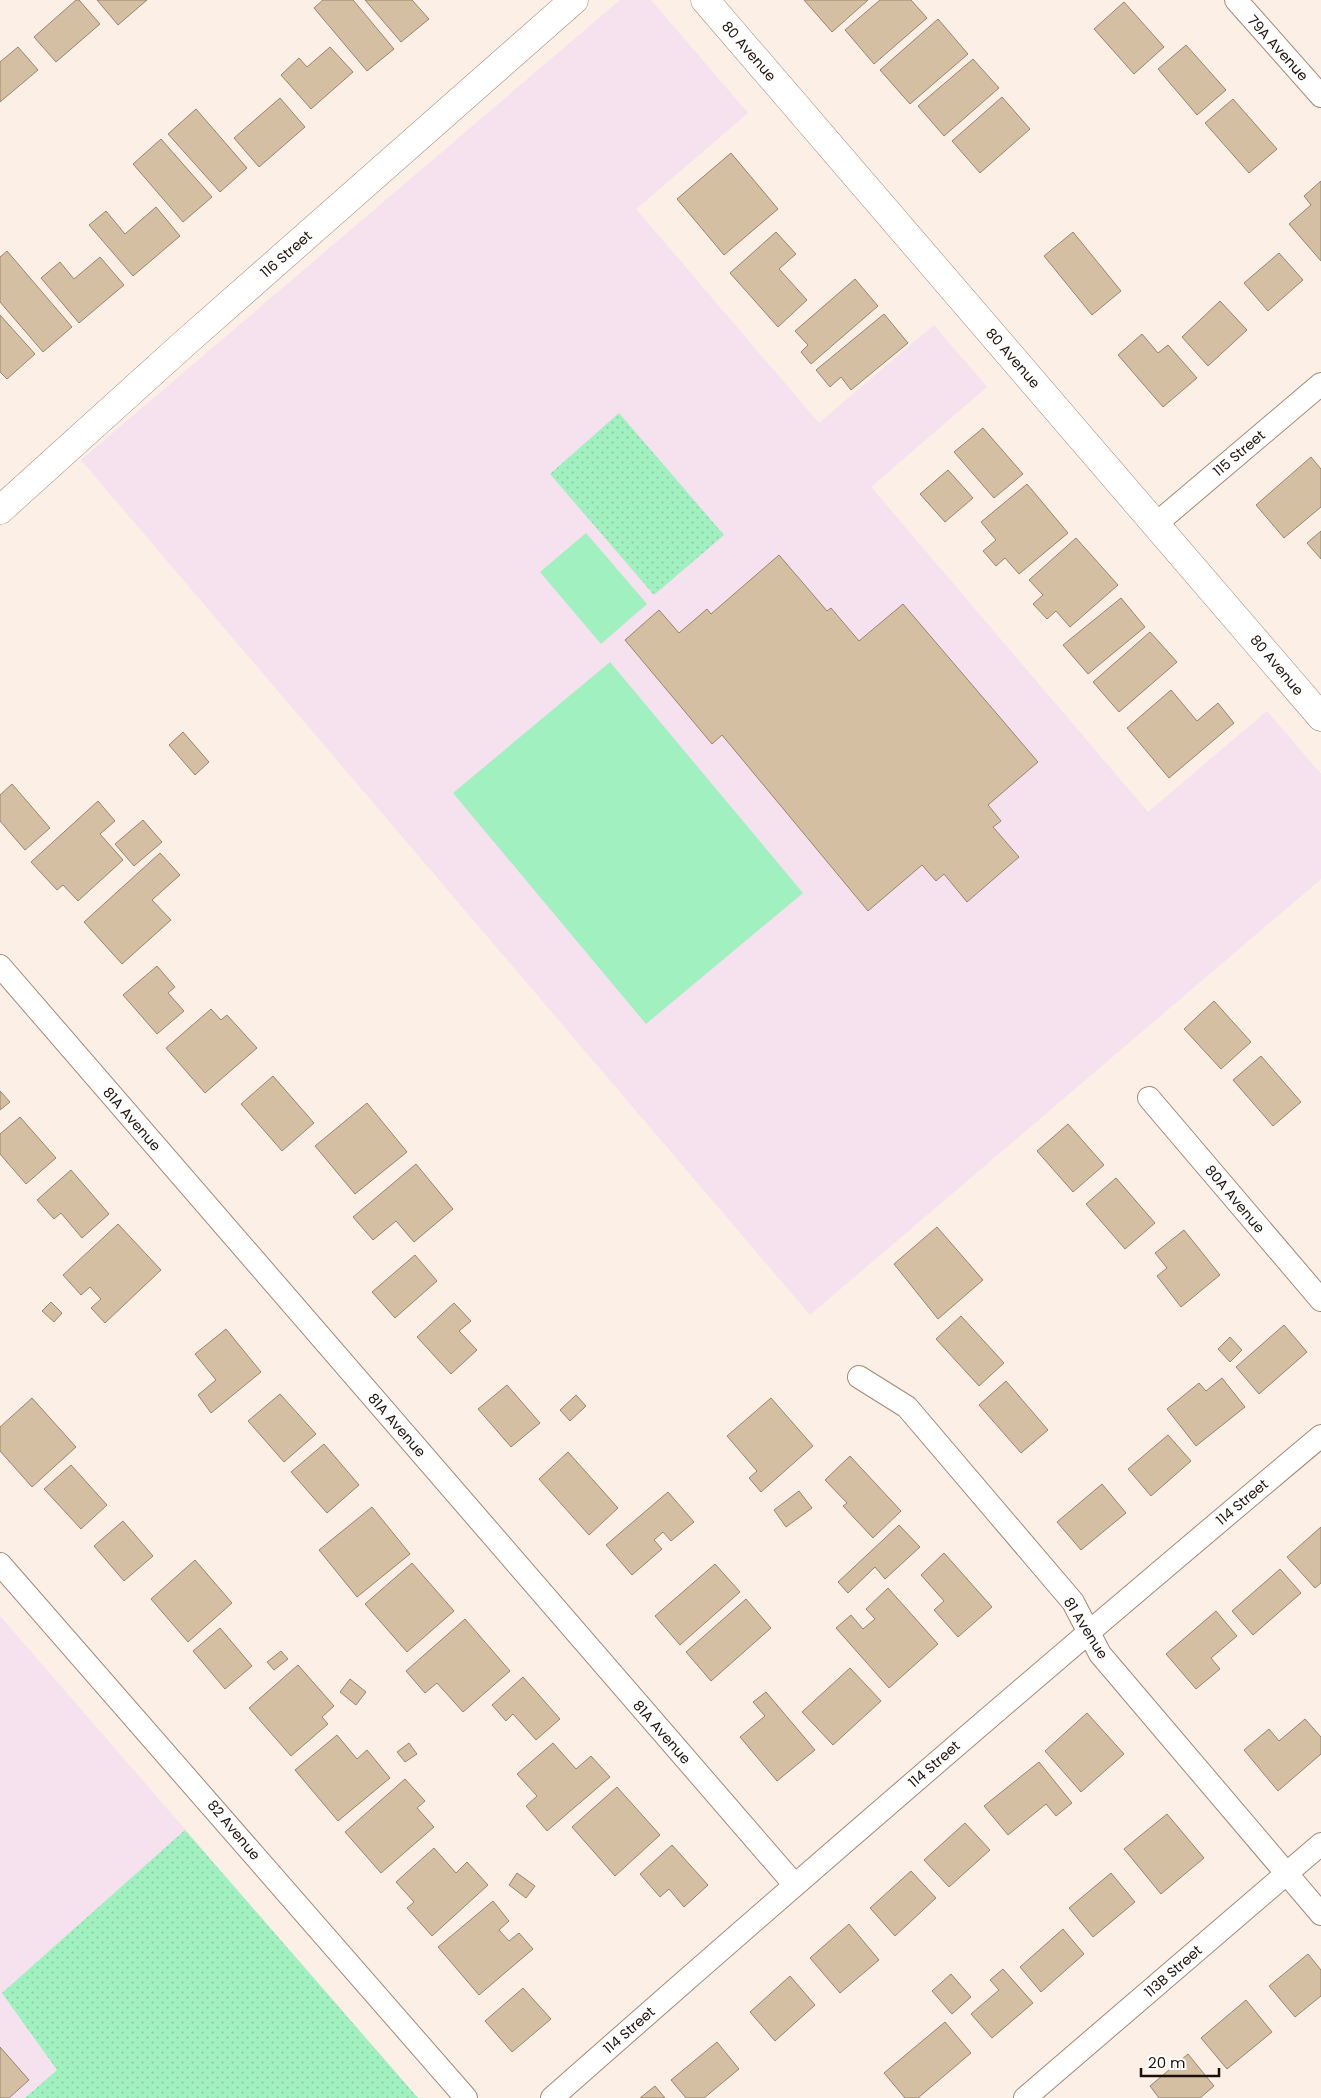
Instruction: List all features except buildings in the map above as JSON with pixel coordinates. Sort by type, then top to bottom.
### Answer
[{"type":"street","name":"116 Street","points":[[0,510],[186,342],[574,0]]},
{"type":"street","name":"80 Avenue","points":[[705,0],[1321,716]]},
{"type":"street","name":"79A Avenue","points":[[1236,0],[1321,96]]},
{"type":"street","name":"115 Street","points":[[1157,524],[1321,384]]},
{"type":"street","name":"81A Avenue","points":[[0,966],[794,1884]]},
{"type":"street","name":"80A Avenue","points":[[1149,1098],[1321,1300]]},
{"type":"street","name":"81 Avenue","points":[[859,1377],[907,1407],[1073,1602],[1100,1654],[1321,1914]]},
{"type":"street","name":"114 Street","points":[[552,2098],[794,1884],[1088,1631],[1321,1436]]},
{"type":"street","name":"82 Avenue","points":[[0,1564],[466,2098]]},
{"type":"street","name":"113B Street","points":[[1025,2098],[1321,1844]]},
{"type":"shaded area","points":[[620,0],[651,0],[748,113],[636,209],[819,423],[934,325],[987,387],[871,487],[1148,812],[1267,711],[1321,774],[1321,879],[810,1315],[81,460]]},
{"type":"shaded area","points":[[0,1616],[418,2098],[0,2098]]},
{"type":"green space","points":[[619,413],[724,535],[654,595],[550,474]]},
{"type":"green space","points":[[586,533],[647,604],[601,644],[540,572]]},
{"type":"green space","points":[[610,662],[803,893],[646,1024],[453,793]]},
{"type":"green space","points":[[185,1830],[418,2098],[25,2098],[57,2070],[2,1993]]}]
